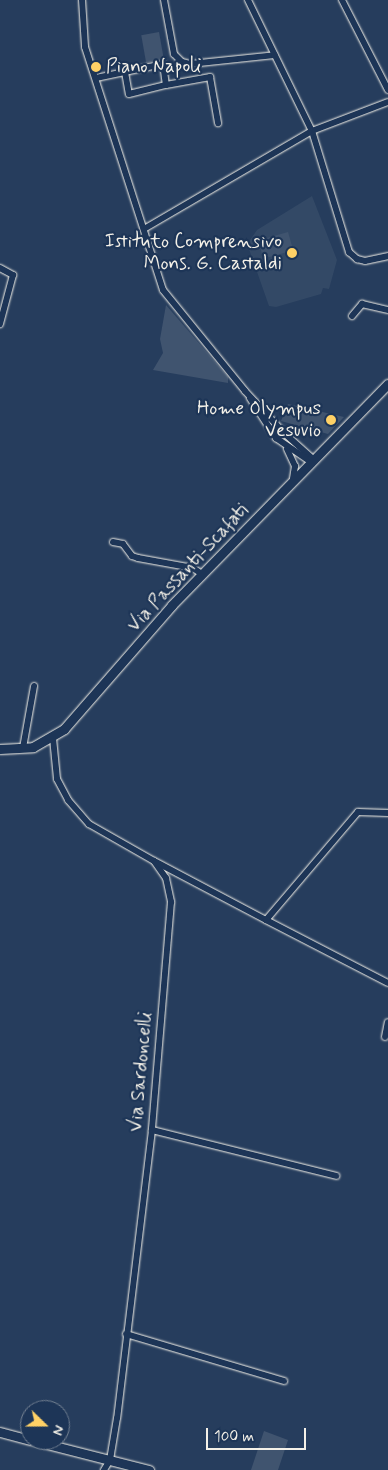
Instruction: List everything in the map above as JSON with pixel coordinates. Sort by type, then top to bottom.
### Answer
[{"type":"street","points":[[82,0],[83,35],[167,297],[284,433],[312,461]]},
{"type":"street","points":[[164,0],[174,54],[184,63],[275,55]]},
{"type":"street","points":[[248,0],[312,132],[349,252],[357,260],[365,261],[388,256]]},
{"type":"street","points":[[342,0],[388,90]]},
{"type":"street","points":[[96,78],[163,64],[166,86]]},
{"type":"street","points":[[125,72],[129,94],[210,77],[218,123]]},
{"type":"street","points":[[144,229],[312,132],[388,102]]},
{"type":"street","points":[[0,268],[13,275],[0,324]]},
{"type":"street","points":[[352,316],[362,304],[388,310]]},
{"type":"street","name":"Via Passanti-Scafati","points":[[1,750],[23,748],[53,738],[75,718],[202,574],[388,384]]},
{"type":"street","points":[[246,390],[271,433],[287,448],[312,461]]},
{"type":"street","points":[[287,448],[295,466],[292,482]]},
{"type":"street","points":[[114,542],[123,544],[132,556],[193,568],[202,574]]},
{"type":"street","points":[[23,748],[34,686]]},
{"type":"street","points":[[53,738],[57,779],[68,800],[89,824],[266,920],[388,983]]},
{"type":"street","points":[[266,920],[358,812],[388,813]]},
{"type":"street","name":"Via Sardoncelli","points":[[110,1460],[152,1130],[171,902],[166,878],[154,860]]},
{"type":"street","points":[[386,1038],[388,1022]]},
{"type":"street","points":[[152,1130],[336,1176]]},
{"type":"street","points":[[126,1334],[284,1381]]},
{"type":"street","points":[[0,1432],[20,1437]]},
{"type":"street","points":[[70,1450],[149,1470]]},
{"type":"street","points":[[104,1470],[110,1460]]},
{"type":"shaded area","points":[[159,32],[164,60],[146,63],[141,35]]},
{"type":"shaded area","name":"Istituto Comprensivo Mons. G. Castaldi","points":[[312,196],[337,260],[329,289],[323,288],[321,294],[276,307],[269,306],[249,249],[250,240],[257,230]]},
{"type":"shaded area","points":[[288,232],[293,250],[263,259],[258,241]]},
{"type":"shaded area","points":[[166,305],[228,377],[228,383],[153,370],[163,353],[160,339]]},
{"type":"shaded area","points":[[288,404],[344,417],[328,434],[281,421]]},
{"type":"shaded area","points":[[264,1431],[288,1440],[278,1470],[251,1470]]},
{"type":"place","name":"Piano Napoli","points":[[96,67]]},
{"type":"place","name":"Istituto Comprensivo Mons. G. Castaldi","points":[[292,253]]},
{"type":"place","name":"Home Olympus Vesuvio","points":[[331,420]]}]
